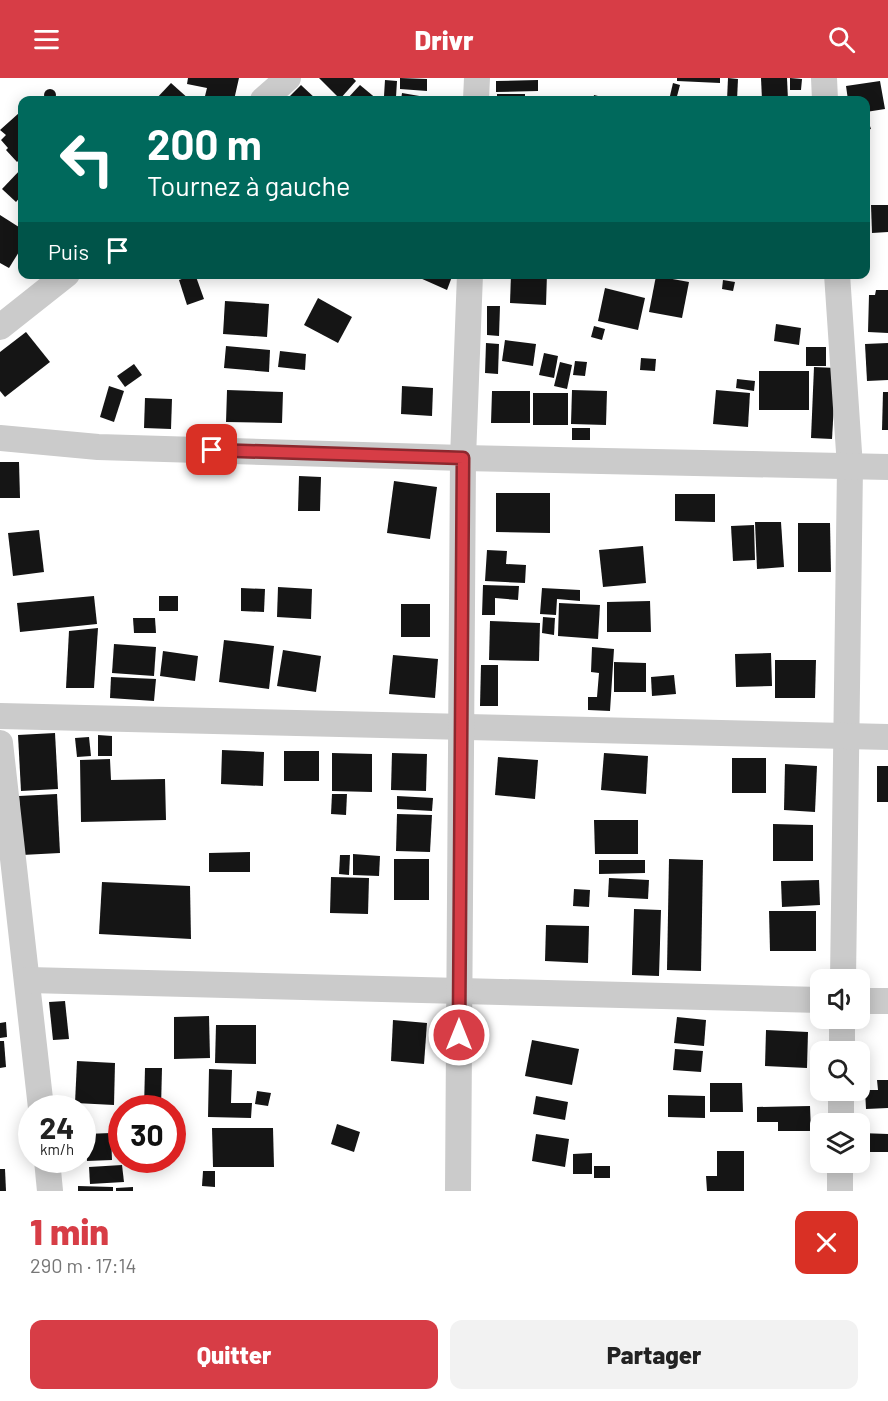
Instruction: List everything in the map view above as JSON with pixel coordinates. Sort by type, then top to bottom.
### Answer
[{"type":"street","points":[[268,96],[288,78]]},
{"type":"street","points":[[476,96],[477,78]]},
{"type":"street","points":[[824,78],[825,96]]},
{"type":"street","points":[[0,327],[61,279]]},
{"type":"street","points":[[458,1191],[463,458],[470,279]]},
{"type":"street","points":[[837,279],[850,467],[843,969]]},
{"type":"street","points":[[0,438],[98,447],[888,467]]},
{"type":"street","points":[[0,716],[888,737]]},
{"type":"street","points":[[0,743],[40,1095]]},
{"type":"street","points":[[28,980],[810,1000]]},
{"type":"street","points":[[870,1001],[888,1001]]},
{"type":"street","points":[[48,1173],[50,1191]]},
{"type":"street","points":[[840,1173],[840,1191]]},
{"type":"building","points":[[188,78],[239,78],[235,96],[205,96],[207,88],[187,84]]},
{"type":"building","points":[[319,78],[353,78],[356,81],[343,96],[337,96]]},
{"type":"building","points":[[400,78],[427,79],[427,91],[400,89]]},
{"type":"building","points":[[677,78],[720,78],[720,83],[677,81]]},
{"type":"building","points":[[728,78],[738,79],[737,96],[727,96]]},
{"type":"building","points":[[761,78],[787,78],[788,96],[762,96]]},
{"type":"building","points":[[790,78],[802,79],[801,90],[790,90]]},
{"type":"building","points":[[385,80],[397,81],[396,96],[384,96]]},
{"type":"building","points":[[538,80],[538,91],[496,92],[496,81]]},
{"type":"building","points":[[880,81],[885,109],[870,111],[870,96],[847,96],[846,86]]},
{"type":"building","points":[[171,83],[186,96],[159,96]]},
{"type":"building","points":[[673,83],[680,85],[677,96],[670,96]]},
{"type":"building","points":[[301,85],[313,96],[290,96]]},
{"type":"building","points":[[360,85],[373,96],[350,96]]},
{"type":"building","points":[[48,89],[56,93],[56,96],[44,96]]},
{"type":"building","points":[[402,93],[419,96],[402,96]]},
{"type":"building","points":[[497,94],[525,94],[525,96],[497,96]]},
{"type":"building","points":[[18,114],[17,162],[6,150],[8,148],[1,140],[6,135],[0,130]]},
{"type":"building","points":[[18,172],[18,200],[16,202],[2,189]]},
{"type":"building","points":[[871,205],[888,205],[888,232],[872,233]]},
{"type":"building","points":[[0,215],[18,226],[18,253],[9,268],[0,263]]},
{"type":"building","points":[[197,279],[204,299],[187,305],[179,280]]},
{"type":"building","points":[[422,279],[451,279],[447,290]]},
{"type":"building","points":[[511,279],[547,279],[546,305],[510,303]]},
{"type":"building","points":[[655,279],[689,282],[682,318],[649,312]]},
{"type":"building","points":[[723,280],[735,282],[733,291],[722,289]]},
{"type":"building","points":[[605,288],[645,298],[638,330],[598,321]]},
{"type":"building","points":[[876,290],[888,290],[888,333],[868,332],[869,295],[875,295]]},
{"type":"building","points":[[318,298],[352,317],[338,343],[304,325]]},
{"type":"building","points":[[225,301],[269,304],[267,337],[223,334]]},
{"type":"building","points":[[487,306],[500,306],[499,336],[487,335]]},
{"type":"building","points":[[776,324],[801,328],[799,345],[774,341]]},
{"type":"building","points":[[594,326],[605,329],[602,340],[591,337]]},
{"type":"building","points":[[26,332],[50,362],[5,397],[0,391],[0,352]]},
{"type":"building","points":[[505,340],[536,344],[533,366],[502,361]]},
{"type":"building","points":[[486,343],[499,344],[498,374],[485,373]]},
{"type":"building","points":[[888,343],[888,380],[867,381],[865,344]]},
{"type":"building","points":[[226,346],[270,350],[269,372],[224,368]]},
{"type":"building","points":[[806,347],[826,347],[826,366],[806,366]]},
{"type":"building","points":[[280,351],[306,354],[305,370],[278,367]]},
{"type":"building","points":[[544,353],[558,356],[554,378],[539,375]]},
{"type":"building","points":[[641,358],[656,359],[655,371],[640,370]]},
{"type":"building","points":[[575,361],[587,362],[585,376],[573,375]]},
{"type":"building","points":[[560,362],[572,365],[567,389],[554,386]]},
{"type":"building","points":[[134,364],[142,375],[125,387],[117,376]]},
{"type":"building","points":[[814,367],[836,368],[832,439],[811,438]]},
{"type":"building","points":[[759,371],[809,371],[809,410],[759,410]]},
{"type":"building","points":[[737,379],[755,381],[754,391],[736,388]]},
{"type":"building","points":[[109,386],[124,391],[114,422],[100,417]]},
{"type":"building","points":[[402,386],[433,388],[432,416],[401,414]]},
{"type":"building","points":[[227,390],[283,392],[282,423],[226,422]]},
{"type":"building","points":[[572,390],[607,391],[606,425],[571,424]]},
{"type":"building","points":[[716,390],[750,393],[748,427],[713,424]]},
{"type":"building","points":[[492,391],[530,391],[530,423],[491,423]]},
{"type":"building","points":[[883,392],[888,392],[888,430],[882,430]]},
{"type":"building","points":[[533,393],[568,393],[568,425],[533,425]]},
{"type":"building","points":[[145,398],[172,399],[171,429],[144,428]]},
{"type":"building","points":[[572,428],[590,428],[590,440],[572,440]]},
{"type":"building","points":[[0,462],[19,462],[20,498],[0,498]]},
{"type":"building","points":[[299,476],[321,477],[320,511],[298,511]]},
{"type":"building","points":[[394,481],[437,487],[430,539],[387,533]]},
{"type":"building","points":[[496,493],[550,493],[550,533],[496,532]]},
{"type":"building","points":[[675,494],[715,494],[715,522],[675,521]]},
{"type":"building","points":[[755,522],[781,522],[784,567],[757,569]]},
{"type":"building","points":[[798,523],[830,523],[831,572],[798,572]]},
{"type":"building","points":[[754,525],[755,560],[733,561],[731,526]]},
{"type":"building","points":[[39,530],[44,572],[13,576],[8,533]]},
{"type":"building","points":[[643,546],[646,583],[603,587],[599,550]]},
{"type":"building","points":[[487,550],[507,551],[506,564],[526,565],[525,583],[485,581]]},
{"type":"building","points":[[483,585],[519,586],[518,600],[495,598],[495,615],[482,615]]},
{"type":"building","points":[[278,587],[312,589],[311,619],[277,617]]},
{"type":"building","points":[[241,588],[265,589],[264,612],[241,611]]},
{"type":"building","points":[[542,588],[580,590],[580,601],[557,599],[556,615],[540,614]]},
{"type":"building","points":[[94,596],[97,624],[20,632],[17,603]]},
{"type":"building","points":[[159,596],[178,596],[178,611],[159,611]]},
{"type":"building","points":[[650,601],[651,632],[607,632],[607,602]]},
{"type":"building","points":[[559,603],[600,605],[598,639],[558,636]]},
{"type":"building","points":[[401,604],[430,604],[430,637],[401,637]]},
{"type":"building","points":[[543,617],[555,618],[554,635],[542,633]]},
{"type":"building","points":[[133,618],[155,618],[156,633],[134,633]]},
{"type":"building","points":[[490,621],[540,623],[539,661],[489,660]]},
{"type":"building","points":[[98,628],[94,688],[66,688],[69,631]]},
{"type":"building","points":[[224,640],[274,646],[269,689],[219,682]]},
{"type":"building","points":[[114,644],[156,647],[154,676],[112,673]]},
{"type":"building","points":[[592,647],[614,649],[610,711],[588,710],[588,697],[597,697],[599,673],[591,672]]},
{"type":"building","points":[[283,650],[321,656],[316,692],[277,686]]},
{"type":"building","points":[[163,651],[198,656],[195,681],[160,676]]},
{"type":"building","points":[[771,653],[772,686],[736,687],[735,654]]},
{"type":"building","points":[[393,655],[438,659],[435,698],[389,694]]},
{"type":"building","points":[[775,660],[816,660],[815,698],[775,698]]},
{"type":"building","points":[[614,662],[646,663],[646,692],[614,692]]},
{"type":"building","points":[[481,665],[498,665],[498,706],[480,706]]},
{"type":"building","points":[[674,675],[676,694],[652,696],[651,677]]},
{"type":"building","points":[[111,677],[156,679],[154,701],[110,698]]},
{"type":"building","points":[[55,733],[58,789],[21,791],[18,735]]},
{"type":"building","points":[[98,735],[112,736],[112,756],[98,756]]},
{"type":"building","points":[[89,737],[91,756],[77,757],[75,738]]},
{"type":"building","points":[[222,750],[264,752],[263,786],[221,784]]},
{"type":"building","points":[[284,751],[319,751],[319,781],[284,781]]},
{"type":"building","points":[[332,753],[372,754],[372,792],[332,791]]},
{"type":"building","points":[[392,753],[427,754],[426,791],[391,790]]},
{"type":"building","points":[[604,753],[648,756],[646,794],[601,790]]},
{"type":"building","points":[[498,757],[538,760],[535,799],[495,795]]},
{"type":"building","points":[[732,758],[766,758],[766,793],[732,793]]},
{"type":"building","points":[[110,759],[111,780],[165,779],[166,820],[81,822],[80,760]]},
{"type":"building","points":[[785,764],[817,766],[815,812],[784,810]]},
{"type":"building","points":[[877,766],[888,766],[888,802],[877,802]]},
{"type":"building","points":[[57,794],[60,853],[22,855],[19,796]]},
{"type":"building","points":[[332,794],[347,794],[346,815],[331,814]]},
{"type":"building","points":[[397,796],[433,798],[432,811],[397,809]]},
{"type":"building","points":[[397,814],[432,815],[430,852],[396,851]]},
{"type":"building","points":[[594,820],[638,820],[638,854],[595,854]]},
{"type":"building","points":[[773,824],[813,825],[813,861],[773,861]]},
{"type":"building","points":[[250,852],[250,872],[209,872],[209,853]]},
{"type":"building","points":[[353,854],[380,856],[379,876],[353,875]]},
{"type":"building","points":[[340,855],[350,855],[349,875],[339,874]]},
{"type":"building","points":[[394,859],[429,859],[429,900],[394,900]]},
{"type":"building","points":[[669,859],[703,860],[701,971],[667,970]]},
{"type":"building","points":[[599,860],[645,860],[645,873],[599,874]]},
{"type":"building","points":[[331,877],[369,878],[368,914],[330,913]]},
{"type":"building","points":[[609,878],[649,880],[648,899],[608,897]]},
{"type":"building","points":[[819,880],[820,905],[782,907],[781,881]]},
{"type":"building","points":[[102,882],[190,886],[191,939],[99,934]]},
{"type":"building","points":[[574,889],[590,890],[589,907],[573,906]]},
{"type":"building","points":[[634,909],[661,910],[659,976],[632,975]]},
{"type":"building","points":[[769,911],[816,911],[816,951],[770,951]]},
{"type":"building","points":[[546,925],[589,926],[588,963],[545,961]]},
{"type":"building","points":[[65,1001],[69,1039],[53,1040],[49,1002]]},
{"type":"building","points":[[209,1016],[210,1058],[174,1059],[174,1017]]},
{"type":"building","points":[[677,1017],[706,1020],[704,1046],[674,1043]]},
{"type":"building","points":[[393,1020],[427,1023],[424,1064],[391,1061]]},
{"type":"building","points":[[6,1022],[7,1037],[0,1038],[0,1023]]},
{"type":"building","points":[[216,1025],[256,1025],[256,1064],[215,1063]]},
{"type":"building","points":[[766,1030],[808,1032],[807,1068],[765,1066]]},
{"type":"building","points":[[532,1040],[579,1049],[572,1085],[525,1076]]},
{"type":"building","points":[[0,1041],[4,1041],[6,1067],[0,1068]]},
{"type":"building","points":[[675,1049],[703,1051],[701,1072],[673,1070]]},
{"type":"building","points":[[77,1061],[115,1063],[114,1095],[108,1095],[108,1105],[96,1104],[96,1095],[75,1095]]},
{"type":"building","points":[[145,1068],[162,1068],[161,1095],[144,1095]]},
{"type":"building","points":[[209,1069],[232,1070],[231,1103],[252,1103],[251,1118],[208,1117]]},
{"type":"building","points":[[877,1080],[888,1080],[888,1108],[866,1109],[866,1101],[870,1101],[870,1090],[878,1090]]},
{"type":"building","points":[[710,1083],[742,1083],[743,1112],[710,1112]]},
{"type":"building","points":[[257,1091],[271,1093],[268,1106],[255,1104]]},
{"type":"building","points":[[668,1095],[705,1096],[705,1118],[668,1117]]},
{"type":"building","points":[[536,1096],[568,1102],[565,1120],[533,1114]]},
{"type":"building","points":[[810,1106],[810,1131],[778,1131],[778,1122],[757,1122],[757,1107]]},
{"type":"building","points":[[337,1124],[360,1132],[354,1152],[331,1144]]},
{"type":"building","points":[[212,1128],[273,1128],[274,1167],[213,1167]]},
{"type":"building","points":[[108,1133],[108,1160],[96,1161],[96,1134]]},
{"type":"building","points":[[870,1133],[888,1134],[888,1152],[870,1152]]},
{"type":"building","points":[[536,1134],[569,1139],[565,1167],[532,1161]]},
{"type":"building","points":[[717,1151],[744,1151],[744,1191],[707,1191],[706,1176],[717,1176]]},
{"type":"building","points":[[592,1153],[592,1174],[573,1174],[573,1154]]},
{"type":"building","points":[[108,1166],[108,1173],[123,1173],[124,1182],[90,1184],[89,1173],[96,1173],[96,1167]]},
{"type":"building","points":[[594,1166],[610,1166],[610,1178],[594,1178]]},
{"type":"building","points":[[0,1169],[5,1169],[6,1191],[0,1191]]},
{"type":"building","points":[[203,1171],[215,1171],[215,1187],[202,1186]]},
{"type":"building","points":[[78,1186],[113,1187],[113,1191],[78,1191]]},
{"type":"building","points":[[133,1187],[133,1191],[116,1191],[116,1188]]},
{"type":"route","points":[[212,450],[463,458],[459,1035]]}]
